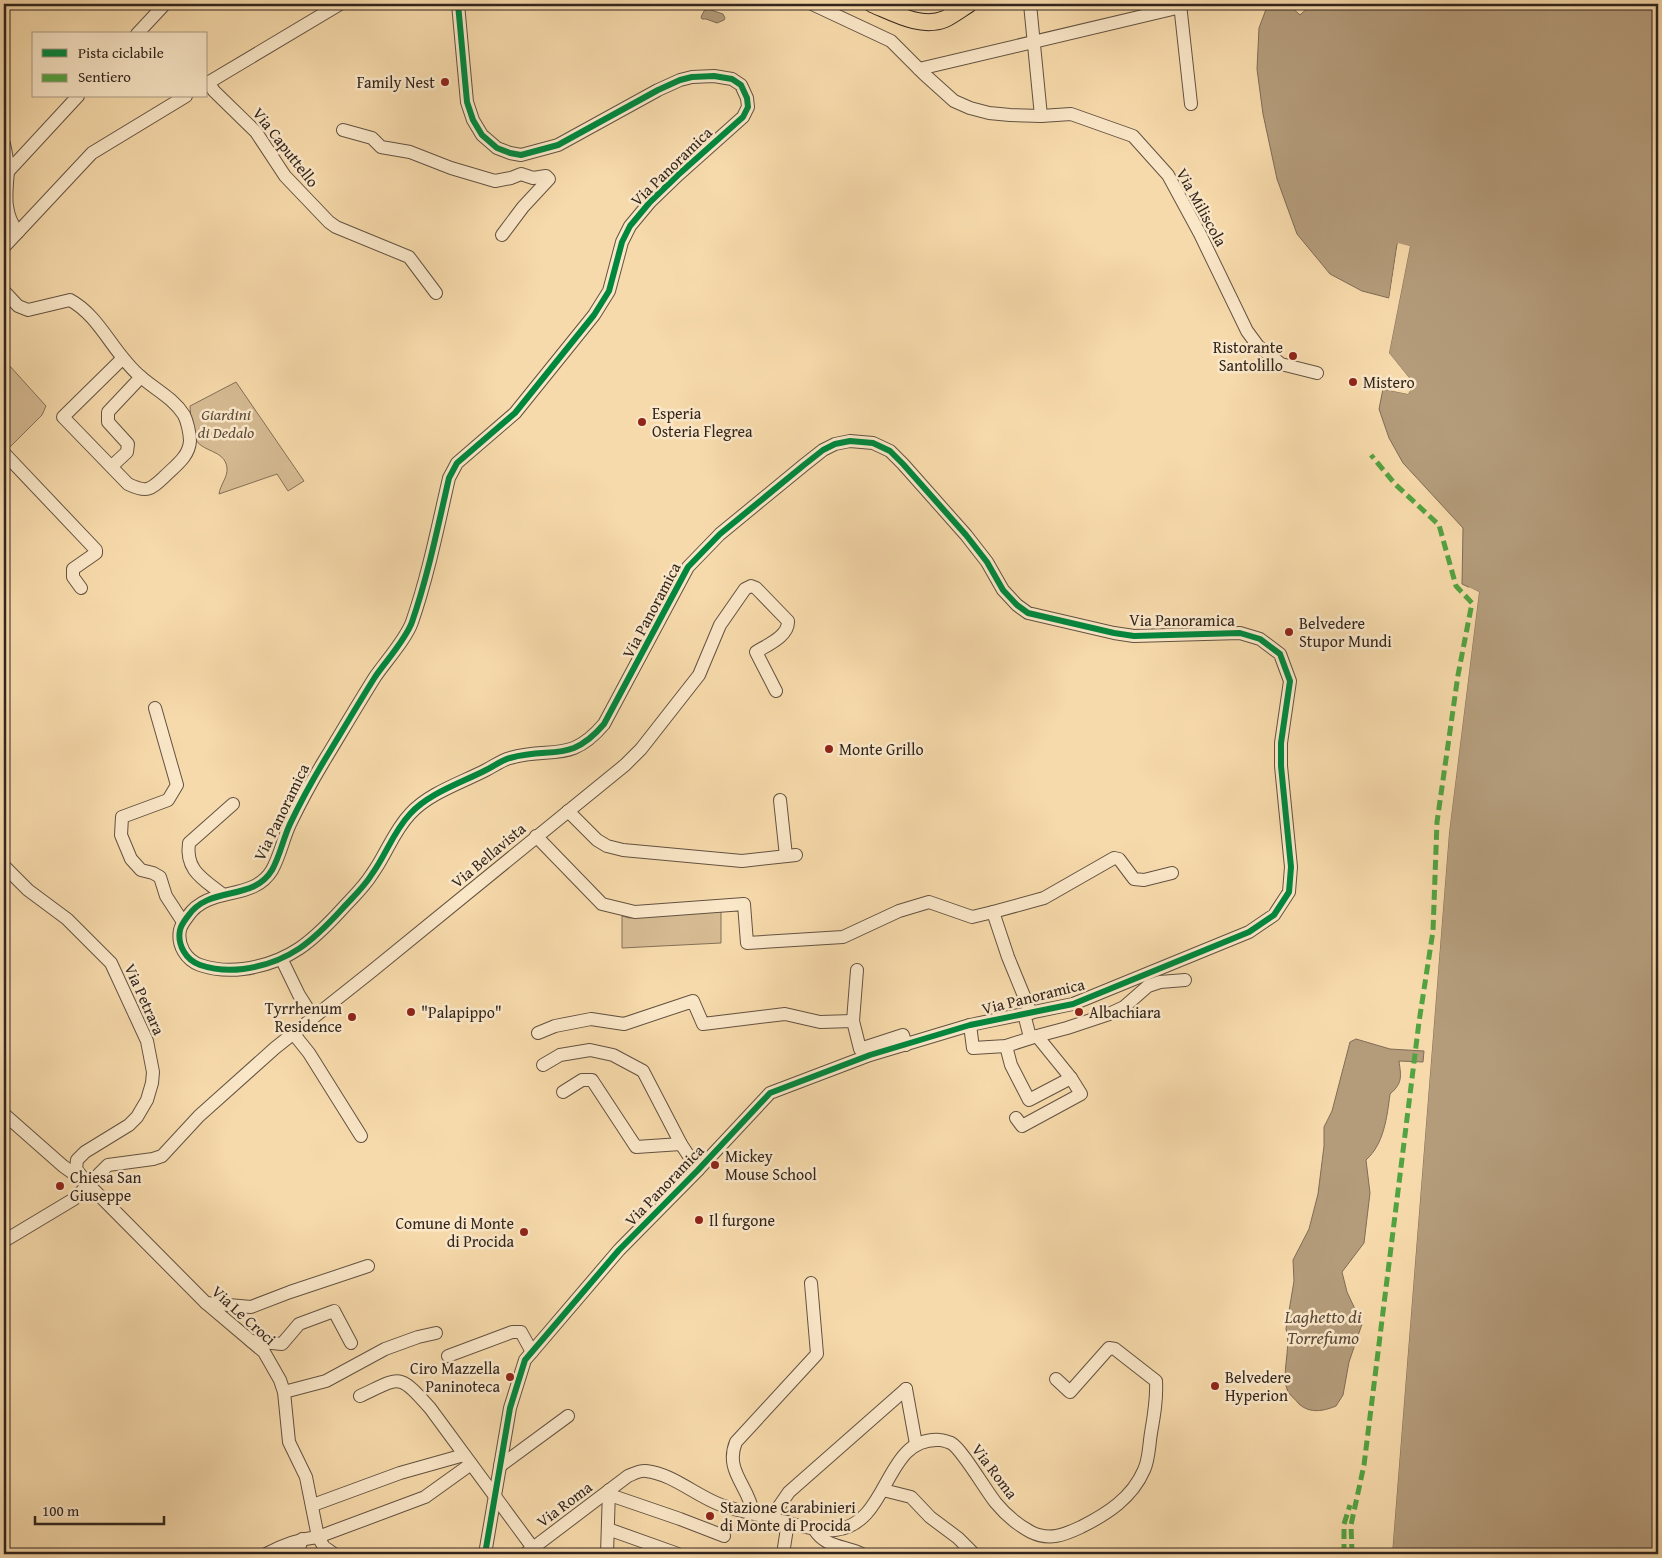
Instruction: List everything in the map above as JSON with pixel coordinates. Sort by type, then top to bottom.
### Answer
[{"type":"main road","points":[[872,4],[911,20],[929,22],[944,19],[968,4]]},
{"type":"street","points":[[139,32],[165,4]]},
{"type":"street","points":[[208,82],[340,4]]},
{"type":"street","points":[[458,4],[467,102],[473,120],[482,135],[497,148],[510,154],[521,155],[521,174]]},
{"type":"street","name":"Via Miliscola","points":[[812,4],[891,41],[954,101],[970,108],[989,113],[1041,116],[1071,114],[1134,136],[1168,175],[1200,234],[1247,331],[1258,346],[1281,364],[1317,373]]},
{"type":"street","points":[[1030,4],[1041,116]]},
{"type":"street","points":[[919,69],[1180,5],[1191,104]]},
{"type":"street","name":"Via Panoramica","points":[[485,1554],[510,1408],[525,1360],[619,1250],[698,1170],[770,1092],[870,1055],[970,1025],[1073,1004],[1250,932],[1274,915],[1289,892],[1291,867],[1281,766],[1281,743],[1290,681],[1280,654],[1260,639],[1240,633],[1134,636],[1114,634],[1028,613],[1017,605],[1003,590],[987,562],[966,535],[890,451],[872,443],[850,441],[835,444],[823,450],[804,464],[720,534],[688,567],[604,724],[594,735],[576,748],[562,752],[527,754],[507,758],[426,800],[411,812],[397,829],[366,884],[318,934],[282,960],[258,967],[213,970],[195,963],[186,956],[180,944],[180,930],[193,908],[205,900],[222,894],[254,888],[272,871],[290,824],[322,764],[376,676],[411,625],[449,478],[457,463],[508,420],[594,315],[609,291],[622,242],[630,226],[650,202],[743,117],[748,107],[747,98],[740,85],[732,79],[714,76],[680,80],[558,145],[521,155]]},
{"type":"street","name":"Via Caputtello","points":[[208,84],[256,132],[285,176],[329,222],[336,227],[409,256],[436,293]]},
{"type":"street","points":[[6,174],[76,98]]},
{"type":"street","points":[[4,247],[92,153],[183,98]]},
{"type":"street","points":[[344,130],[372,138],[381,147],[410,152],[451,168],[495,181],[521,174],[533,178],[546,176],[549,179],[523,207],[502,234]]},
{"type":"street","points":[[4,144],[7,157],[6,206],[13,226],[18,232]]},
{"type":"street","points":[[4,291],[18,306],[28,310],[70,300],[82,306],[123,358],[141,377],[166,394],[184,415],[190,441],[185,457],[151,488],[141,490],[128,484],[63,417],[123,358]]},
{"type":"street","points":[[112,466],[127,452],[128,444],[108,422],[108,412],[141,377]]},
{"type":"street","points":[[4,453],[96,550],[96,553],[73,569],[73,577],[81,588]]},
{"type":"street","name":"Via Bellavista","points":[[4,1241],[74,1200],[108,1165],[162,1156],[199,1116],[293,1033],[372,972],[624,765],[641,749],[699,674],[720,625],[751,586],[756,588],[788,621],[789,626],[782,635],[756,652],[776,691]]},
{"type":"street","points":[[155,708],[177,785],[168,800],[122,817],[121,835],[131,859],[141,870],[160,877],[166,896],[183,922]]},
{"type":"street","points":[[568,811],[596,840],[607,846],[623,850],[742,861],[791,856],[780,800]]},
{"type":"street","points":[[222,894],[197,874],[187,854],[189,843],[233,804]]},
{"type":"street","points":[[536,836],[602,904],[635,912],[744,904],[747,943],[843,937],[899,911],[929,902],[972,917],[994,912],[1044,898],[1114,858],[1119,859],[1134,879],[1144,880],[1172,873]]},
{"type":"street","name":"Via Petrara","points":[[4,866],[28,890],[67,919],[111,963],[147,1040],[153,1072],[147,1100],[137,1117],[129,1125],[84,1152],[77,1160],[76,1169],[88,1184]]},
{"type":"street","points":[[994,912],[1028,1014],[1033,1037],[1071,1078],[1081,1094],[1022,1126],[1016,1118]]},
{"type":"street","points":[[282,960],[299,995],[313,1017]]},
{"type":"street","points":[[857,970],[853,1021],[860,1049],[903,1035],[906,1044]]},
{"type":"street","points":[[970,1025],[973,1048],[1006,1046],[1109,1014],[1124,1007],[1148,986],[1160,982],[1185,980]]},
{"type":"street","points":[[538,1033],[556,1026],[591,1019],[624,1024],[693,1001],[703,1024],[786,1014],[820,1022],[853,1021]]},
{"type":"street","points":[[293,1033],[310,1053],[361,1136]]},
{"type":"street","points":[[1006,1046],[1011,1065],[1029,1100],[1071,1078]]},
{"type":"street","points":[[543,1065],[560,1055],[590,1050],[613,1055],[643,1070],[681,1144],[698,1170]]},
{"type":"street","points":[[563,1092],[582,1080],[592,1080],[636,1147],[681,1144]]},
{"type":"street","points":[[4,1114],[63,1166],[88,1184]]},
{"type":"street","name":"Via Le Croci","points":[[88,1184],[206,1304],[264,1352],[280,1380],[284,1392],[289,1442],[306,1477],[318,1537]]},
{"type":"street","points":[[206,1304],[251,1307],[368,1266]]},
{"type":"street","points":[[753,1513],[752,1505],[734,1471],[732,1450],[736,1442],[817,1354],[811,1284]]},
{"type":"street","points":[[251,1341],[282,1344],[299,1324],[334,1311],[351,1343]]},
{"type":"street","points":[[448,1356],[512,1332],[521,1332],[532,1352]]},
{"type":"street","points":[[284,1392],[326,1381],[385,1349],[418,1337],[436,1333]]},
{"type":"street","name":"Via Roma","points":[[529,1551],[610,1492],[628,1476],[644,1470],[664,1476],[721,1505],[814,1529],[834,1530],[852,1526],[869,1512],[901,1457],[916,1444],[926,1440],[942,1440],[952,1443],[997,1504],[1014,1521],[1032,1532],[1056,1537],[1095,1520],[1122,1503],[1145,1470],[1157,1397],[1156,1381],[1115,1349],[1110,1348],[1070,1392],[1056,1379]]},
{"type":"street","points":[[360,1396],[394,1381],[404,1381],[413,1388],[495,1496],[529,1551]]},
{"type":"street","points":[[772,1518],[789,1492],[906,1389],[916,1444]]},
{"type":"street","points":[[500,1466],[568,1416]]},
{"type":"street","points":[[313,1505],[400,1474],[468,1460]]},
{"type":"street","points":[[266,1554],[302,1539],[318,1537],[425,1498],[468,1460]]},
{"type":"street","points":[[883,1490],[911,1497],[930,1517],[958,1538],[974,1554]]},
{"type":"street","points":[[607,1554],[610,1492],[724,1536]]},
{"type":"street","points":[[783,1554],[788,1522]]},
{"type":"street","points":[[608,1529],[678,1554]]},
{"type":"street","points":[[814,1529],[826,1542],[862,1554]]},
{"type":"street","points":[[318,1537],[324,1547],[334,1554]]},
{"type":"street","points":[[297,1554],[302,1539]]},
{"type":"green space","points":[[8,364],[46,406],[42,415],[4,453],[4,368]]},
{"type":"green space","name":"Giardini di Dedalo","points":[[236,382],[304,481],[288,491],[277,474],[219,494],[227,468],[222,457],[202,446],[194,437],[191,426],[190,406]]},
{"type":"green space","points":[[721,911],[721,943],[622,948],[622,916],[629,918]]},
{"type":"water","points":[[1268,4],[1288,4],[1300,15],[1310,4],[1658,4],[1658,1554],[1392,1554],[1449,833],[1479,592],[1462,584],[1463,528],[1403,463],[1389,438],[1379,409],[1383,389],[1408,394],[1414,384],[1389,353],[1410,246],[1397,244],[1389,298],[1362,291],[1330,274],[1297,234],[1277,179],[1263,114],[1257,69],[1259,28]]},
{"type":"water","points":[[708,9],[723,14],[724,20],[717,23],[702,19],[704,11]]},
{"type":"water","name":"Laghetto di Torrefumo","points":[[1356,1039],[1390,1049],[1424,1051],[1423,1062],[1399,1061],[1400,1079],[1390,1094],[1384,1130],[1377,1146],[1366,1160],[1370,1193],[1364,1243],[1342,1272],[1347,1292],[1362,1324],[1349,1362],[1343,1395],[1336,1406],[1322,1410],[1312,1410],[1299,1404],[1288,1392],[1285,1378],[1288,1344],[1286,1329],[1294,1281],[1293,1260],[1309,1229],[1318,1194],[1324,1146],[1324,1127],[1332,1111],[1350,1042]]},
{"type":"pier","points":[[1398,243],[1410,246],[1389,353],[1414,384],[1408,394],[1388,390],[1388,388],[1407,391],[1411,384],[1386,353],[1407,248],[1400,246],[1392,298],[1389,300]]},
{"type":"pier","points":[[1469,587],[1479,592],[1449,833],[1392,1554],[1389,1554],[1447,832],[1477,593],[1470,590]]},
{"type":"marked path","points":[[1352,1554],[1351,1525],[1364,1465],[1419,1022],[1433,931],[1437,822],[1458,675],[1472,603],[1456,586],[1439,525],[1395,484],[1371,455]]},
{"type":"marked path","points":[[1344,1554],[1344,1524],[1350,1505]]},
{"type":"cycle path","points":[[458,4],[467,102],[473,120],[482,135],[497,148],[510,153],[521,155],[558,145],[658,90],[692,77],[714,76],[732,79],[741,85],[747,98],[748,107],[743,117],[650,202],[630,226],[622,242],[609,291],[594,315],[515,413],[457,463],[449,478],[428,569],[409,629],[401,643],[375,677],[315,776],[290,824],[272,870],[264,880],[254,886],[207,900],[197,906],[183,923],[179,936],[181,946],[191,960],[205,967],[232,970],[259,966],[287,956],[321,931],[358,892],[377,867],[404,821],[426,800],[507,759],[570,749],[592,736],[604,724],[688,567],[720,534],[823,450],[835,444],[850,441],[873,443],[890,451],[966,535],[987,562],[1003,590],[1017,605],[1028,613],[1134,636],[1240,633],[1260,639],[1280,654],[1290,681],[1281,743],[1281,766],[1291,867],[1289,892],[1274,915],[1249,932],[1073,1004],[970,1025],[870,1055],[770,1093],[619,1250],[525,1360],[510,1408],[485,1554]]},
{"type":"place","name":"Family Nest","points":[[445,82]]},
{"type":"place","name":"Ristorante Santolillo","points":[[1293,356]]},
{"type":"place","name":"Mistero","points":[[1353,382]]},
{"type":"place","name":"Esperia Osteria Flegrea","points":[[642,422]]},
{"type":"place","name":"Belvedere Stupor Mundi","points":[[1289,632]]},
{"type":"place","name":"Monte Grillo","points":[[829,749]]},
{"type":"place","name":"\"Palapippo\"","points":[[411,1012]]},
{"type":"place","name":"Albachiara","points":[[1079,1012]]},
{"type":"place","name":"Tyrrhenum Residence","points":[[352,1017]]},
{"type":"place","name":"Mickey Mouse School","points":[[715,1165]]},
{"type":"place","name":"Chiesa San Giuseppe","points":[[60,1186]]},
{"type":"place","name":"Il furgone","points":[[699,1220]]},
{"type":"place","name":"Comune di Monte di Procida","points":[[524,1232]]},
{"type":"place","name":"Ciro Mazzella Paninoteca","points":[[510,1377]]},
{"type":"place","name":"Belvedere Hyperion","points":[[1215,1386]]},
{"type":"place","name":"Stazione Carabinieri di Monte di Procida","points":[[710,1516]]}]
